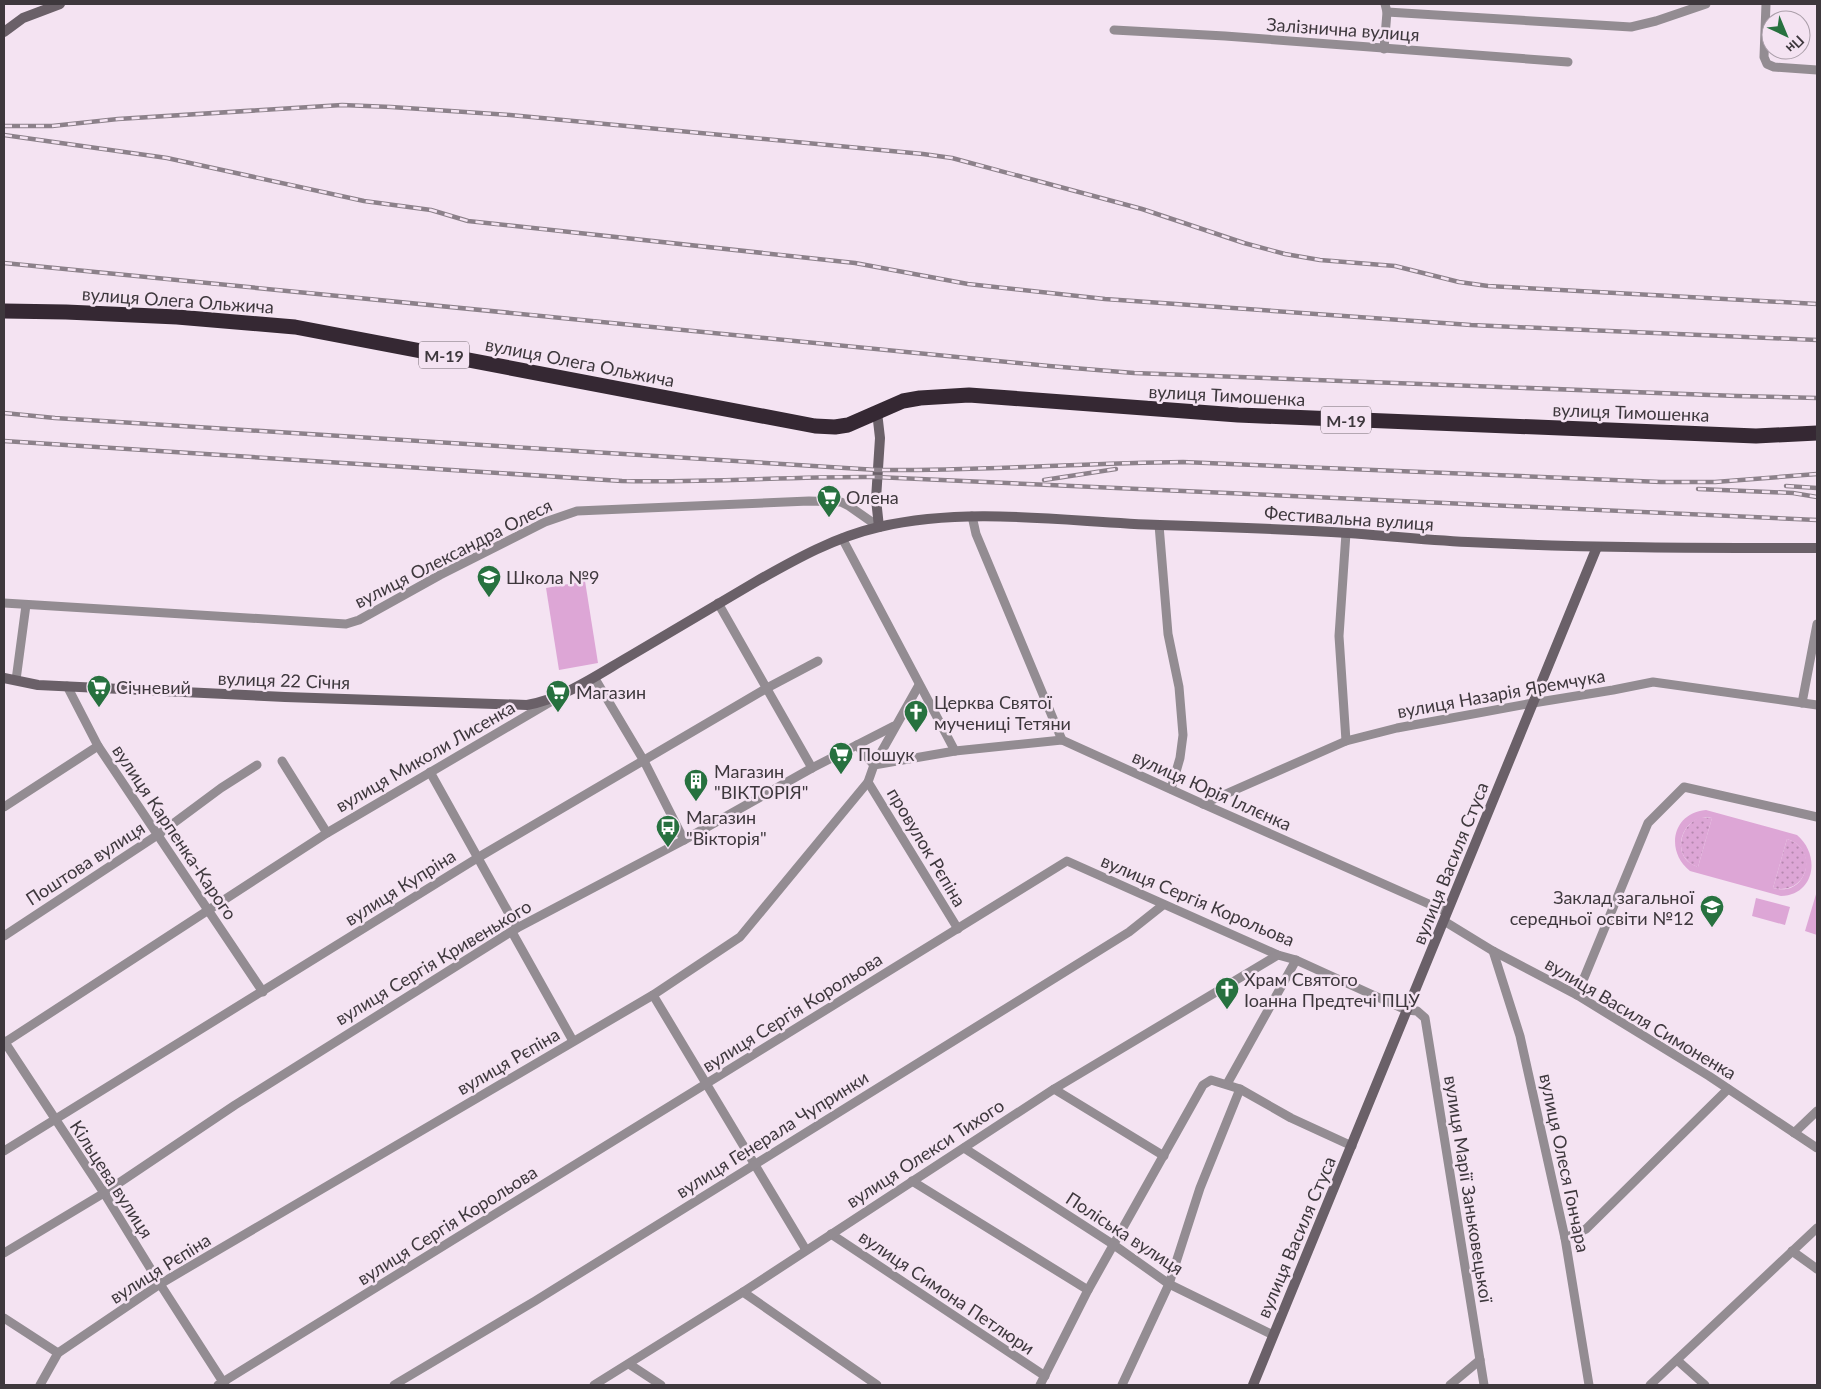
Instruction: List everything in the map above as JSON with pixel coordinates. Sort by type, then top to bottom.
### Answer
[{"type":"highway","name":"вулиця Олега Ольжича","points":[[4,311],[168,317],[295,327],[815,426],[835,427],[848,425],[877,412]]},
{"type":"highway","name":"вулиця Тимошенка","points":[[877,412],[920,398],[970,396],[1238,416],[1756,436],[1817,433]]},
{"type":"street","points":[[4,32],[23,18],[60,4]]},
{"type":"street","points":[[1384,49],[1386,8],[1631,27],[1656,21],[1706,4]]},
{"type":"street","points":[[1766,4],[1764,57],[1767,64],[1774,67],[1817,70]]},
{"type":"street","name":"Залізнична вулиця","points":[[1114,30],[1568,62]]},
{"type":"street","points":[[877,412],[880,438],[876,498],[879,527]]},
{"type":"street","name":"вулиця Олександра Олеся","points":[[4,603],[346,624],[359,620],[440,574],[545,522],[577,511],[754,503],[841,502],[879,527]]},
{"type":"street","points":[[857,745],[874,764],[955,752],[1062,740],[976,534],[972,516]]},
{"type":"street","name":"Фестивальна вулиця","points":[[879,527],[930,519],[972,516],[1241,527],[1469,542],[1597,547],[1817,548]]},
{"type":"street","points":[[1159,525],[1168,634],[1179,687],[1183,734],[1180,758],[1171,789]]},
{"type":"street","name":"вулиця Миколи Лисенка","points":[[4,1042],[327,833],[430,772],[784,566],[842,538],[879,527]]},
{"type":"street","points":[[1346,533],[1339,636],[1346,741]]},
{"type":"street","points":[[842,538],[955,752]]},
{"type":"street","name":"вулиця Василя Стуса","points":[[1253,1385],[1597,547]]},
{"type":"street","points":[[16,680],[26,604]]},
{"type":"street","points":[[718,604],[812,768]]},
{"type":"street","points":[[1802,703],[1817,624]]},
{"type":"street","name":"вулиця Купріна","points":[[4,1151],[479,858],[767,688],[818,661]]},
{"type":"street","points":[[594,677],[644,761],[684,840]]},
{"type":"street","name":"вулиця 22 Січня","points":[[4,678],[38,685],[285,697],[527,705],[561,695]]},
{"type":"street","name":"вулиця Назарія Яремчука","points":[[1202,804],[1346,741],[1397,728],[1652,682],[1817,705]]},
{"type":"street","name":"вулиця Рєпіна","points":[[40,1385],[58,1353],[160,1284],[653,995],[740,937],[868,782],[874,764],[919,685]]},
{"type":"street","name":"вулиця Карпенка-Карого","points":[[67,686],[98,746],[159,834],[263,992]]},
{"type":"street","name":"вулиця Сергія Кривенького","points":[[4,1253],[104,1193],[235,1105],[377,1014],[515,930],[684,840],[812,768],[894,726]]},
{"type":"street","name":"вулиця Юрія Іллєнка","points":[[1062,740],[1446,916]]},
{"type":"street","points":[[4,807],[98,746]]},
{"type":"street","points":[[282,761],[327,833]]},
{"type":"street","name":"Поштова вулиця","points":[[4,936],[159,834],[257,765]]},
{"type":"street","points":[[430,772],[479,858],[573,1041]]},
{"type":"street","name":"провулок Рєпіна","points":[[868,782],[958,929]]},
{"type":"street","points":[[1577,995],[1648,823],[1684,787],[1817,817]]},
{"type":"street","name":"вулиця Сергія Корольова","points":[[222,1384],[1067,861],[1163,905],[1296,960],[1406,1010]]},
{"type":"street","name":"вулиця Генерала Чупринки","points":[[394,1385],[535,1301],[1129,932],[1163,905]]},
{"type":"street","name":"вулиця Василя Симоненка","points":[[1446,916],[1493,950],[1577,995],[1728,1089],[1817,1148]]},
{"type":"street","name":"вулиця Олеся Гончара","points":[[1493,950],[1520,1036],[1566,1238],[1590,1385]]},
{"type":"street","name":"вулиця Олекси Тихого","points":[[594,1385],[743,1292],[1054,1089],[1278,954]]},
{"type":"street","points":[[1227,1084],[1296,960]]},
{"type":"street","points":[[653,995],[806,1250]]},
{"type":"street","name":"вулиця Марії Заньковецької","points":[[1406,1010],[1417,1011],[1425,1018],[1484,1385]]},
{"type":"street","name":"Кільцева вулиця","points":[[4,1042],[104,1193],[222,1384]]},
{"type":"street","points":[[1040,1385],[1088,1290],[1203,1085],[1211,1080],[1240,1089],[1291,1118],[1352,1146]]},
{"type":"street","points":[[1054,1089],[1164,1156]]},
{"type":"street","points":[[1122,1385],[1169,1284],[1200,1188],[1240,1089]]},
{"type":"street","points":[[1566,1238],[1586,1229],[1728,1089]]},
{"type":"street","points":[[1794,1133],[1817,1111]]},
{"type":"street","name":"Поліська вулиця","points":[[964,1148],[1114,1245],[1169,1284],[1273,1335]]},
{"type":"street","points":[[912,1181],[1088,1290]]},
{"type":"street","points":[[1650,1385],[1817,1228]]},
{"type":"street","name":"вулиця Симона Петлюри","points":[[831,1234],[1045,1376]]},
{"type":"street","points":[[1792,1251],[1817,1268]]},
{"type":"street","points":[[743,1292],[877,1385]]},
{"type":"street","points":[[4,1318],[58,1353]]},
{"type":"street","points":[[1450,1385],[1480,1360]]},
{"type":"street","points":[[1677,1360],[1705,1385]]},
{"type":"street","points":[[629,1364],[660,1385]]},
{"type":"shaded area","points":[[585,581],[598,663],[559,670],[546,588]]},
{"type":"shaded area","points":[[1706,810],[1797,835],[1805,843],[1809,853],[1811,873],[1807,882],[1801,889],[1792,894],[1781,896],[1690,871],[1682,863],[1675,844],[1679,825],[1695,813]],"holes":[[[1712,818],[1698,867],[1689,863],[1684,856],[1681,840],[1689,825],[1697,819]],[[1787,839],[1797,844],[1804,852],[1805,871],[1801,880],[1794,886],[1785,889],[1773,888]]]},
{"type":"shaded area","points":[[1701,817],[1712,818],[1698,867],[1684,857],[1681,850],[1681,842],[1687,827]]},
{"type":"shaded area","points":[[1787,839],[1797,844],[1804,852],[1806,870],[1802,879],[1795,885],[1785,889],[1773,888]]},
{"type":"shaded area","points":[[1817,891],[1817,935],[1805,931]]},
{"type":"shaded area","points":[[1756,898],[1790,907],[1785,925],[1752,916]]},
{"type":"railway","points":[[4,126],[52,126],[118,119],[342,105],[510,115],[923,154],[952,158],[1142,209],[1244,243],[1285,254],[1320,260],[1395,266],[1459,282],[1488,286],[1817,304]]},
{"type":"railway","points":[[4,135],[167,158],[364,201],[431,210],[468,221],[855,263],[968,284],[1105,299],[1471,325],[1817,340]]},
{"type":"railway","points":[[4,263],[1134,373],[1817,398]]},
{"type":"railway","points":[[4,413],[55,418],[877,470],[1183,462],[1661,482],[1715,482],[1817,474]]},
{"type":"railway","points":[[4,441],[622,481],[876,477],[1817,520]]},
{"type":"railway","points":[[1044,480],[1116,469]]},
{"type":"railway","points":[[1786,486],[1817,488]]},
{"type":"railway","points":[[1698,489],[1793,493],[1817,497]]},
{"type":"place","name":"Олена","points":[[829,518]]},
{"type":"place","name":"Школа №9","points":[[489,598]]},
{"type":"place","name":"Січневий","points":[[99,708]]},
{"type":"place","name":"Магазин","points":[[558,713]]},
{"type":"place","name":"Церква Святої мучениці Тетяни","points":[[916,733]]},
{"type":"place","name":"Пошук","points":[[841,775]]},
{"type":"place","name":"Магазин \"ВІКТОРІЯ\"","points":[[696,802]]},
{"type":"place","name":"Магазин \"Вікторія\"","points":[[668,848]]},
{"type":"place","name":"Заклад загальної середньої освіти №12","points":[[1712,928]]},
{"type":"place","name":"Храм Святого Іоанна Предтечі ПЦУ","points":[[1227,1010]]}]
